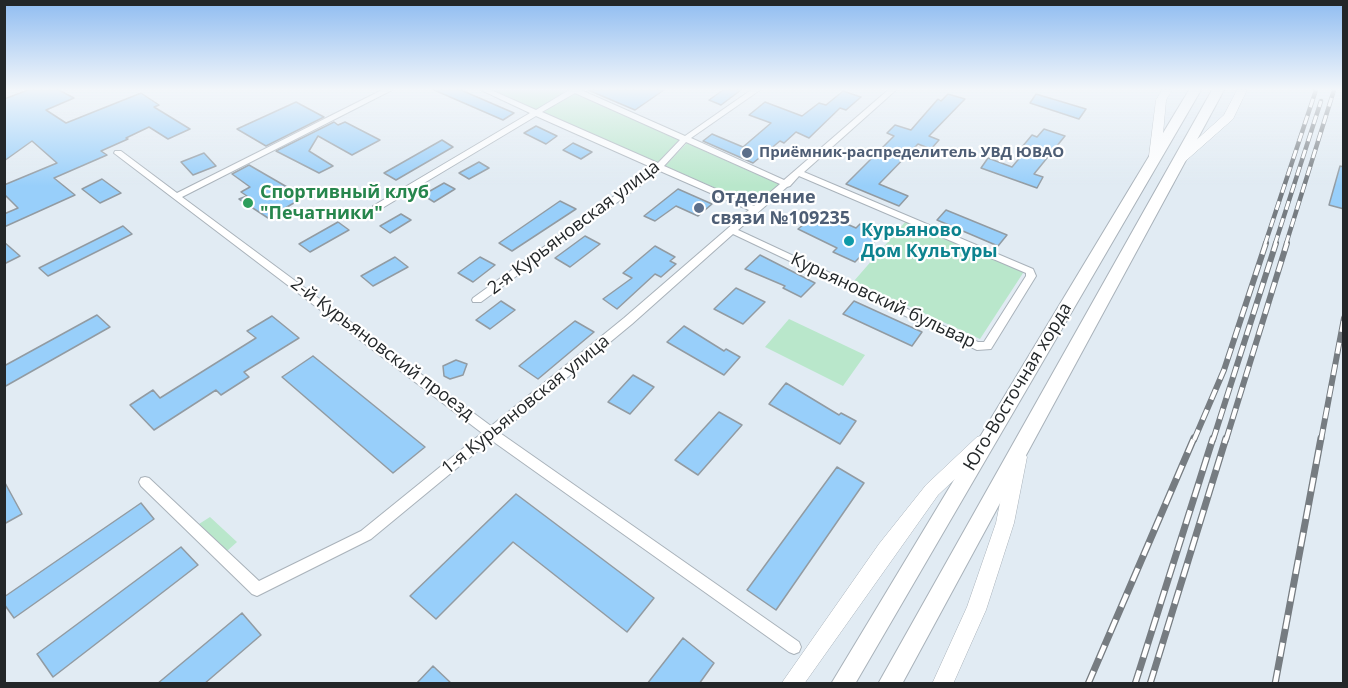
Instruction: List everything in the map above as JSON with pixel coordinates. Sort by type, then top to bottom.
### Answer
[{"type":"main road","name":"Юго-Восточная хорда","points":[[842,684],[1176,122]]},
{"type":"main road","name":"Юго-Восточная хорда","points":[[890,684],[1200,122]]},
{"type":"street","points":[[178,196],[324,122]]},
{"type":"street","points":[[376,208],[522,122]]},
{"type":"street","points":[[554,122],[756,210]]},
{"type":"street","points":[[647,122],[787,184]]},
{"type":"street","name":"2-я Курьяновская улица","points":[[477,300],[658,168],[686,139],[710,122]]},
{"type":"street","name":"1-я Курьяновская улица","points":[[145,482],[256,589],[366,535],[733,231],[854,122]]},
{"type":"street","points":[[1155,156],[1159,122]]},
{"type":"street","points":[[1178,163],[1223,122]]},
{"type":"street","name":"2-й Курьяновский проезд","points":[[118,153],[491,433],[794,647]]},
{"type":"street","name":"Курьяновский бульвар","points":[[733,231],[976,346],[987,346],[1031,276],[1030,271],[800,173]]},
{"type":"street","points":[[791,684],[886,550],[933,490],[990,436]]},
{"type":"street","points":[[942,684],[976,610],[1005,523],[1019,449]]},
{"type":"green space","points":[[563,122],[639,122],[679,140],[657,163]]},
{"type":"green space","points":[[687,143],[781,185],[757,206],[665,166]]},
{"type":"green space","points":[[906,221],[1025,270],[980,339],[854,281]]},
{"type":"green space","points":[[789,319],[865,355],[843,386],[765,347]]},
{"type":"green space","points":[[210,517],[237,542],[227,551],[199,524]]},
{"type":"building","points":[[4,122],[179,122],[190,129],[168,139],[149,127],[101,151],[107,155],[54,178],[75,195],[4,227],[4,214],[18,208],[4,194],[4,185],[57,163],[32,141],[4,161]]},
{"type":"building","points":[[252,122],[314,122],[266,146],[237,129]]},
{"type":"building","points":[[334,122],[338,125],[345,122],[380,140],[352,155],[318,136],[309,151],[333,166],[319,173],[276,151]]},
{"type":"building","points":[[769,122],[825,122],[809,138],[796,132],[784,143],[780,141],[753,163],[703,141],[712,134],[743,147],[771,123]]},
{"type":"building","points":[[918,122],[943,122],[929,136],[939,140],[931,149],[918,144],[879,184],[908,196],[899,206],[846,184],[894,136],[887,133],[895,125],[911,130]]},
{"type":"building","points":[[536,126],[557,136],[546,144],[524,133]]},
{"type":"building","points":[[1044,129],[1065,136],[1034,174],[1043,177],[1037,188],[981,168],[988,158],[1012,167],[1027,149],[1022,147],[1032,135],[1037,137]]},
{"type":"building","points":[[442,140],[453,147],[396,180],[384,173]]},
{"type":"building","points":[[573,143],[592,152],[581,159],[563,150]]},
{"type":"building","points":[[204,153],[216,166],[193,175],[181,162]]},
{"type":"building","points":[[479,162],[489,168],[469,179],[459,173]]},
{"type":"building","points":[[249,165],[287,187],[282,189],[299,200],[268,218],[239,199],[247,196],[241,192],[250,187],[232,174]]},
{"type":"building","points":[[1340,166],[1344,167],[1344,209],[1329,205]]},
{"type":"building","points":[[102,179],[121,193],[100,203],[82,189]]},
{"type":"building","points":[[444,183],[455,189],[434,202],[423,195]]},
{"type":"building","points":[[678,189],[712,204],[698,216],[676,206],[655,221],[644,216]]},
{"type":"building","points":[[560,201],[576,209],[512,251],[499,243]]},
{"type":"building","points":[[946,210],[1007,235],[998,246],[937,220]]},
{"type":"building","name":"Курьяново Дом Культуры","points":[[819,212],[856,228],[860,224],[882,234],[855,262],[833,252],[837,248],[798,229]]},
{"type":"building","points":[[401,214],[411,220],[390,233],[380,226]]},
{"type":"building","points":[[338,222],[349,230],[310,252],[299,244]]},
{"type":"building","points":[[123,226],[132,234],[48,276],[39,268]]},
{"type":"building","points":[[585,236],[600,244],[570,267],[555,258]]},
{"type":"building","points":[[4,242],[20,256],[4,264]]},
{"type":"building","points":[[655,246],[675,257],[670,261],[676,264],[661,277],[655,274],[617,309],[603,299],[632,278],[623,273]]},
{"type":"building","points":[[760,255],[815,283],[801,297],[783,288],[785,286],[745,269]]},
{"type":"building","points":[[395,257],[408,267],[373,286],[361,276]]},
{"type":"building","points":[[480,257],[495,265],[473,282],[458,273]]},
{"type":"building","points":[[736,288],[765,302],[743,324],[714,309]]},
{"type":"building","points":[[501,301],[515,310],[490,329],[476,320]]},
{"type":"building","points":[[854,301],[922,332],[912,346],[843,314]]},
{"type":"building","points":[[97,315],[110,327],[4,387],[4,366]]},
{"type":"building","points":[[272,316],[299,338],[244,372],[249,377],[221,395],[216,390],[154,430],[130,405],[153,390],[160,398],[256,338],[247,331]]},
{"type":"building","points":[[575,321],[594,332],[538,379],[519,366]]},
{"type":"building","points":[[684,326],[724,351],[726,349],[740,357],[724,375],[667,342]]},
{"type":"building","points":[[313,356],[425,447],[393,473],[282,377]]},
{"type":"building","points":[[456,360],[467,364],[463,375],[450,379],[444,376],[443,366]]},
{"type":"building","points":[[633,375],[654,387],[630,414],[608,402]]},
{"type":"building","points":[[786,383],[839,415],[841,413],[856,421],[840,444],[769,404]]},
{"type":"building","points":[[719,412],[742,425],[698,475],[675,460]]},
{"type":"building","points":[[837,467],[864,483],[776,610],[747,590]]},
{"type":"building","points":[[4,481],[22,514],[4,524]]},
{"type":"building","points":[[516,494],[654,598],[627,632],[513,542],[436,619],[410,596]]},
{"type":"building","points":[[141,503],[154,519],[14,618],[4,604],[4,597]]},
{"type":"building","points":[[181,547],[198,565],[53,677],[37,654]]},
{"type":"building","points":[[242,613],[261,635],[204,684],[157,684]]},
{"type":"building","points":[[683,638],[714,663],[699,684],[647,684]]},
{"type":"building","points":[[433,666],[452,684],[416,684]]},
{"type":"railway","points":[[1265,244],[1305,122]]},
{"type":"railway","points":[[1275,244],[1314,122]]},
{"type":"railway","points":[[1286,244],[1324,122]]},
{"type":"railway","points":[[1194,440],[1224,370],[1266,243]]},
{"type":"railway","points":[[1213,440],[1276,243]]},
{"type":"railway","points":[[1226,440],[1287,243]]},
{"type":"railway","points":[[1321,440],[1344,318]]},
{"type":"railway","points":[[1088,684],[1194,438]]},
{"type":"railway","points":[[1135,684],[1213,438]]},
{"type":"railway","points":[[1150,684],[1226,438]]},
{"type":"railway","points":[[1275,684],[1321,438]]},
{"type":"place","name":"Приёмник-распределитель УВД ЮВАО","points":[[747,153]]},
{"type":"place","name":"Спортивный клуб \"Печатники\"","points":[[248,203]]},
{"type":"place","name":"Отделение связи №109235","points":[[699,208]]},
{"type":"place","name":"Курьяново Дом Культуры","points":[[849,241]]}]
